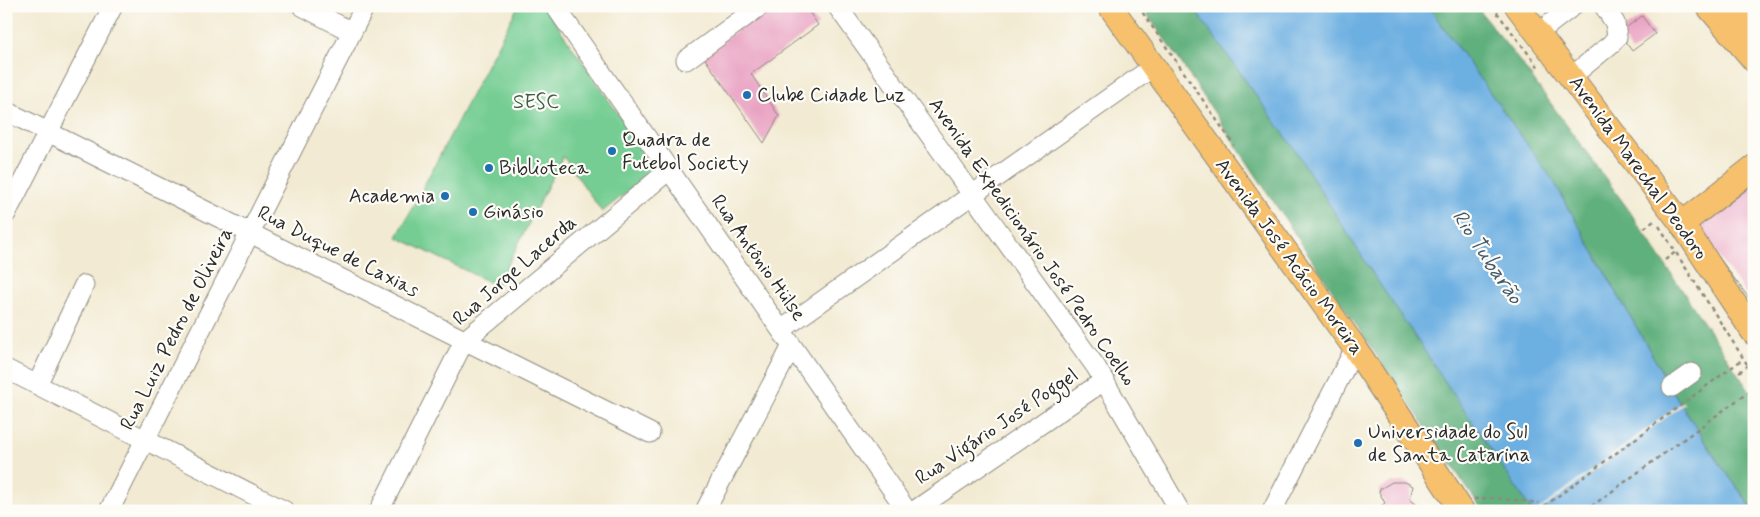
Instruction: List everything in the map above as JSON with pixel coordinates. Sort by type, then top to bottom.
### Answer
[{"type":"main road","name":"Avenida José Acácio Moreira","points":[[1110,6],[1468,505]]},
{"type":"main road","name":"Avenida Marechal Deodoro","points":[[1518,6],[1682,224],[1754,333]]},
{"type":"main road","points":[[1708,6],[1754,60]]},
{"type":"main road","points":[[1682,224],[1754,166]]},
{"type":"street","points":[[6,214],[113,6]]},
{"type":"street","points":[[302,6],[352,32]]},
{"type":"street","name":"Rua Luiz Pedro de Oliveira","points":[[109,511],[365,6]]},
{"type":"street","name":"Rua Antônio Hülse","points":[[555,6],[907,511]]},
{"type":"street","points":[[686,60],[760,6]]},
{"type":"street","name":"Avenida Expedicionário José Pedro Coelho","points":[[837,6],[1105,380],[1180,511]]},
{"type":"street","points":[[1538,33],[1573,6]]},
{"type":"street","points":[[1571,77],[1617,37],[1615,23],[1604,6]]},
{"type":"street","points":[[705,511],[787,338],[973,195],[1153,67]]},
{"type":"street","name":"Rua Duque de Caxias","points":[[6,112],[650,433]]},
{"type":"street","name":"Rua Jorge Lacerda","points":[[379,511],[464,340],[669,170]]},
{"type":"street","points":[[37,385],[84,285]]},
{"type":"street","points":[[1272,511],[1355,348]]},
{"type":"street","points":[[6,369],[285,511]]},
{"type":"street","points":[[1672,387],[1692,373]]},
{"type":"street","name":"Rua Vigário José Poggel","points":[[914,511],[1105,380]]},
{"type":"path","points":[[1492,6],[1542,72]]},
{"type":"path","points":[[1655,220],[1754,375]]},
{"type":"path","points":[[1538,511],[1743,359]]},
{"type":"path","points":[[1739,372],[1754,362]]},
{"type":"path","points":[[1585,511],[1752,389]]},
{"type":"path","points":[[1468,505],[1492,498],[1539,503]]},
{"type":"green space","name":"SESC","points":[[518,6],[544,6],[656,169],[602,212],[563,156],[497,286],[397,237]]},
{"type":"green space","points":[[1141,6],[1192,6],[1294,148],[1373,274],[1532,511],[1483,511],[1353,321],[1176,55]]},
{"type":"green space","points":[[1428,6],[1476,6],[1524,67],[1628,209],[1754,398],[1754,510],[1715,457],[1672,390],[1554,182]]},
{"type":"water","name":"Rio Tubarão","points":[[1192,6],[1428,6],[1554,182],[1672,390],[1715,457],[1754,511],[1532,511],[1373,274],[1294,148]]},
{"type":"pier","points":[[1683,402],[1684,404],[1540,511],[1537,511]]},
{"type":"building","name":"Clube Cidade Luz","points":[[769,6],[805,6],[818,25],[751,74],[779,116],[764,143],[703,56]]},
{"type":"building","points":[[1642,16],[1655,34],[1632,51],[1619,33]]},
{"type":"building","points":[[1754,184],[1754,305],[1697,228]]},
{"type":"building","points":[[1392,482],[1405,482],[1413,486],[1410,499],[1423,511],[1375,511],[1385,503],[1379,492],[1380,489]]},
{"type":"place","name":"Clube Cidade Luz","points":[[747,95]]},
{"type":"place","name":"Quadra de Futebol Society","points":[[612,151]]},
{"type":"place","name":"Biblioteca","points":[[489,168]]},
{"type":"place","name":"Academia","points":[[445,196]]},
{"type":"place","name":"Ginásio","points":[[473,212]]},
{"type":"place","name":"Universidade do Sul de Santa Catarina","points":[[1358,443]]}]
